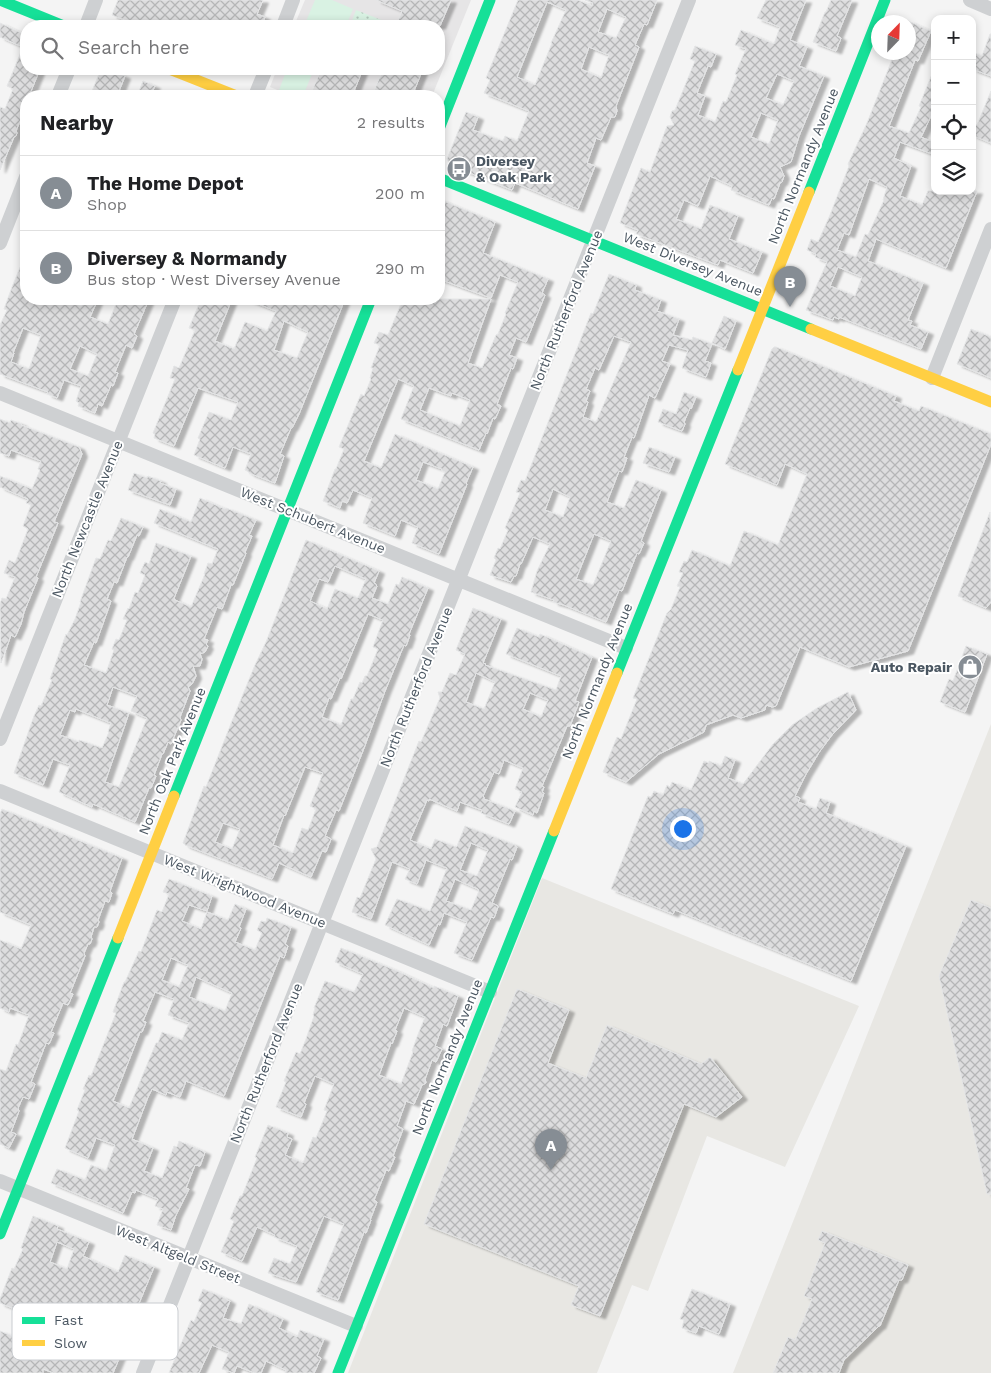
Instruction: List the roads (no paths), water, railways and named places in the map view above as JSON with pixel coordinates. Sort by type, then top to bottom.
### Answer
[{"type":"street","points":[[0,0],[49,20]]},
{"type":"street","points":[[88,20],[96,0]]},
{"type":"street","points":[[285,20],[293,0]]},
{"type":"street","points":[[445,114],[490,0]]},
{"type":"street","name":"North Rutherford Avenue","points":[[170,1303],[689,0]]},
{"type":"street","name":"North Normandy Avenue","points":[[338,1373],[885,0]]},
{"type":"street","points":[[970,0],[991,9]]},
{"type":"street","points":[[60,90],[67,75]]},
{"type":"street","points":[[184,75],[222,90]]},
{"type":"street","points":[[257,90],[264,75]]},
{"type":"street","name":"West Diversey Avenue","points":[[445,180],[991,402]]},
{"type":"street","points":[[0,243],[20,192]]},
{"type":"street","points":[[932,378],[991,229]]},
{"type":"street","name":"North Newcastle Avenue","points":[[0,739],[173,305]]},
{"type":"street","name":"North Oak Park Avenue","points":[[0,1234],[369,305]]},
{"type":"street","name":"West Schubert Avenue","points":[[0,393],[626,648]]},
{"type":"street","name":"West Wrightwood Avenue","points":[[0,791],[490,992]]},
{"type":"street","name":"West Altgeld Street","points":[[0,1181],[356,1326]]},
{"type":"street","name":"North Rutherford Avenue","points":[[143,1373],[148,1360]]},
{"type":"place","name":"Diversey & Oak Park","points":[[459,169]]},
{"type":"place","name":"Diversey & Normandy","points":[[790,307]]},
{"type":"place","name":"Auto Repair","points":[[970,667]]},
{"type":"place","name":"The Home Depot","points":[[551,1170]]}]
